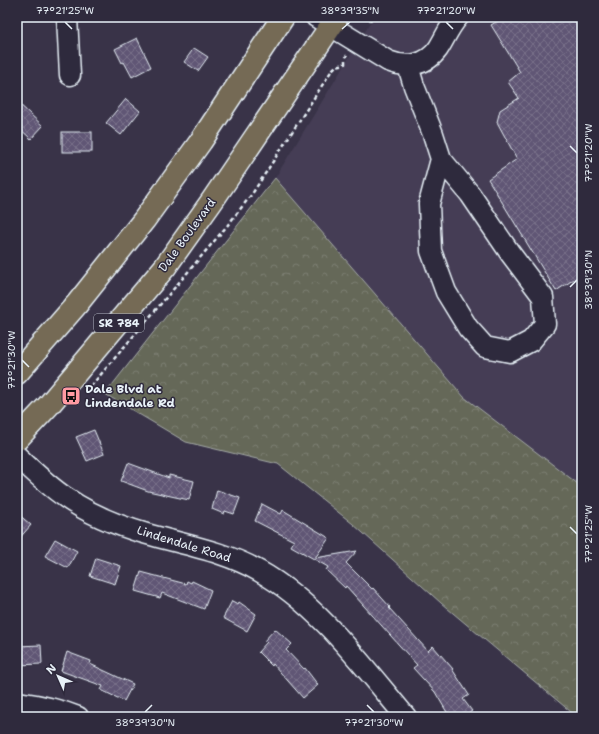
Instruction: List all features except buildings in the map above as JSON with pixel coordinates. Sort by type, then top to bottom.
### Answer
[{"type":"main road","points":[[17,373],[77,304],[144,220],[201,141],[284,17]]},
{"type":"main road","name":"Dale Boulevard","points":[[17,439],[53,400],[165,268],[212,201],[328,20]]},
{"type":"street","points":[[67,17],[70,75]]},
{"type":"street","points":[[328,20],[388,61],[396,65],[408,66],[430,58],[438,49],[458,17]]},
{"type":"street","points":[[408,66],[414,86],[434,134],[441,159],[470,194],[510,254],[543,297],[545,324],[531,341],[510,352],[485,347],[468,328],[446,292],[431,251],[429,204],[441,159]]},
{"type":"street","name":"Lindendale Road","points":[[17,456],[44,481],[66,498],[89,512],[148,534],[208,549],[259,570],[283,586],[331,629],[406,717]]},
{"type":"street","points":[[17,702],[62,711],[78,717]]},
{"type":"path","points":[[370,17],[371,22]]},
{"type":"path","points":[[345,59],[345,64]]},
{"type":"shaded area","points":[[374,17],[582,17],[582,487],[464,397],[275,178]]},
{"type":"green space","points":[[275,178],[464,397],[582,487],[582,717],[577,717],[441,603],[353,524],[278,464],[186,442],[105,394]]},
{"type":"place","name":"Dale Blvd at Lindendale Rd","points":[[71,396]]}]
